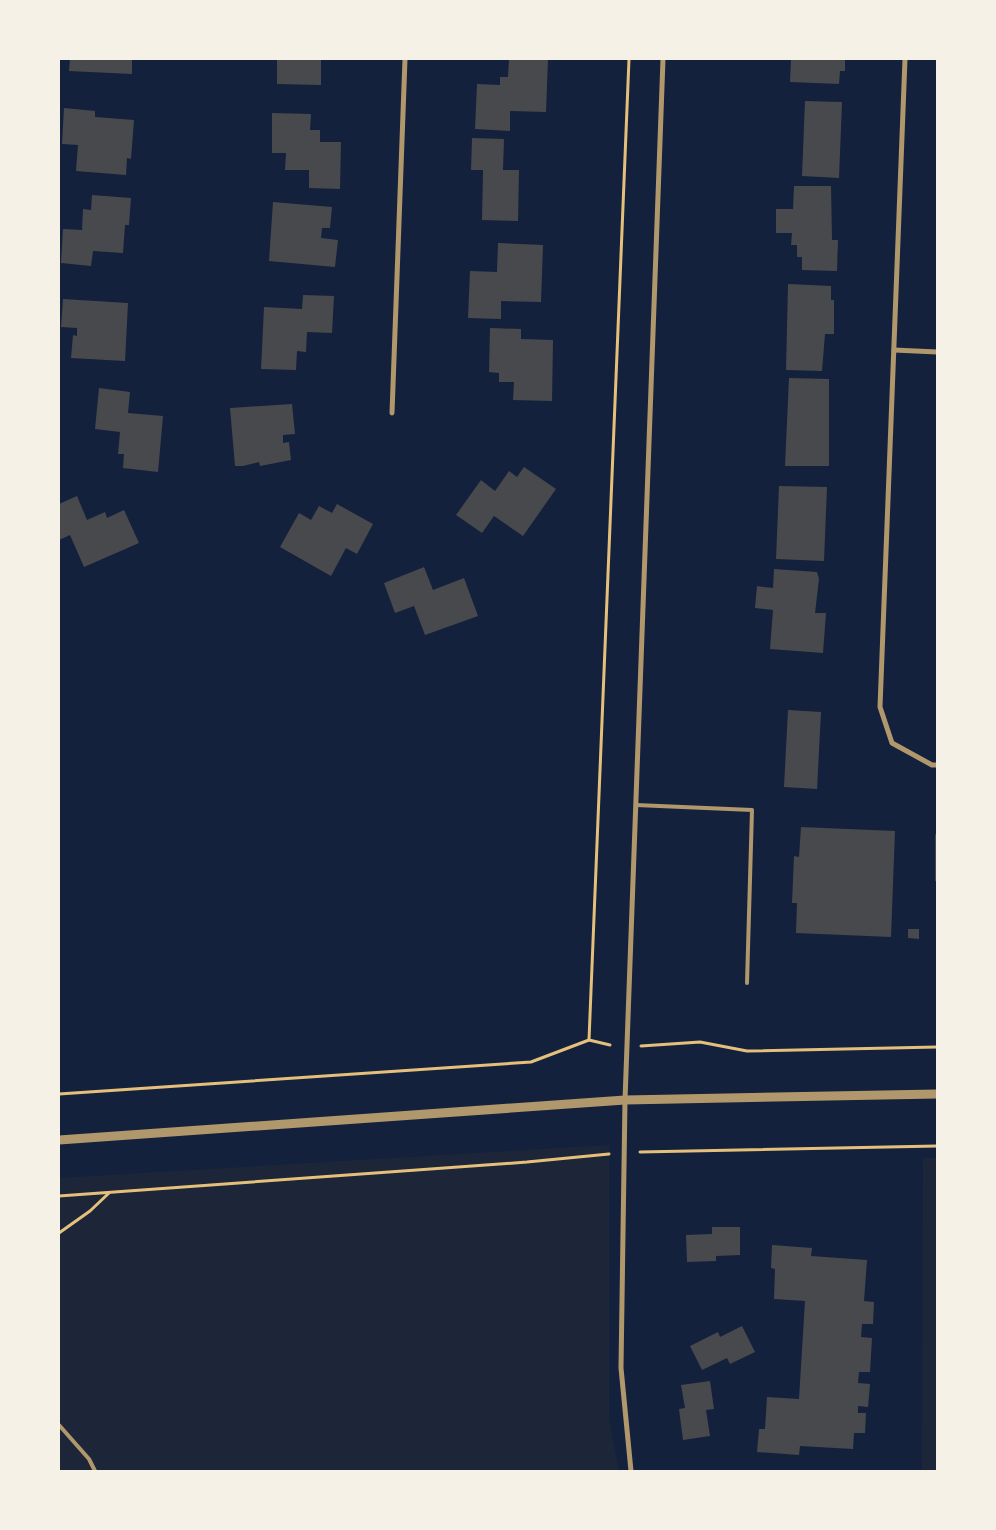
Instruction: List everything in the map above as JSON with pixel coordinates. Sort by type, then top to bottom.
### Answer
[{"type":"street","points":[[392,413],[405,59]]},
{"type":"street","points":[[631,1471],[621,1368],[625,1100],[663,59]]},
{"type":"street","points":[[904,59],[880,707],[892,743],[932,765],[937,765]]},
{"type":"street","points":[[894,350],[937,352]]},
{"type":"street","points":[[59,1140],[625,1100],[937,1094]]},
{"type":"lane","points":[[636,805],[752,810],[747,982]]},
{"type":"lane","points":[[59,1424],[89,1459],[95,1471]]},
{"type":"path","points":[[589,1040],[629,59]]},
{"type":"path","points":[[59,1094],[531,1062],[589,1040],[628,1048],[700,1042],[747,1051],[937,1047]]},
{"type":"path","points":[[59,1196],[528,1162],[624,1152],[937,1146]]},
{"type":"path","points":[[59,1233],[90,1210],[109,1192]]},
{"type":"shaded area","points":[[609,1145],[609,1420],[619,1471],[59,1471],[59,1178]]},
{"type":"shaded area","points":[[923,1158],[937,1158],[937,1471],[922,1471]]},
{"type":"building","points":[[70,59],[132,59],[132,74],[69,71]]},
{"type":"building","points":[[277,59],[321,59],[321,85],[277,84]]},
{"type":"building","points":[[509,59],[548,59],[546,112],[510,111],[510,131],[475,129],[477,84],[500,85],[500,77],[508,77]]},
{"type":"building","points":[[791,59],[845,59],[845,71],[840,71],[839,84],[790,82]]},
{"type":"building","points":[[805,101],[842,102],[839,178],[802,176]]},
{"type":"building","points":[[64,108],[95,111],[95,117],[134,120],[131,159],[127,158],[126,175],[76,171],[78,145],[62,144]]},
{"type":"building","points":[[272,113],[311,114],[310,130],[320,130],[320,142],[341,142],[340,189],[309,188],[309,170],[285,170],[286,153],[272,153]]},
{"type":"building","points":[[472,138],[504,139],[503,170],[519,170],[518,221],[482,220],[483,170],[471,170]]},
{"type":"building","points":[[794,186],[831,186],[832,240],[838,240],[837,271],[802,270],[802,257],[797,257],[797,245],[791,245],[792,233],[776,233],[776,209],[793,209]]},
{"type":"building","points":[[92,195],[131,198],[129,225],[125,225],[123,253],[93,251],[91,266],[61,263],[63,229],[82,230],[83,209],[91,210]]},
{"type":"building","points":[[273,202],[332,207],[330,228],[322,228],[321,238],[338,240],[335,267],[269,261]]},
{"type":"building","points":[[498,243],[543,245],[541,302],[501,301],[501,319],[468,318],[470,271],[497,272]]},
{"type":"building","points":[[788,284],[831,286],[831,300],[834,300],[834,334],[825,334],[822,371],[786,370]]},
{"type":"building","points":[[303,295],[334,296],[332,333],[307,332],[306,352],[297,351],[296,370],[261,369],[264,307],[302,309]]},
{"type":"building","points":[[63,299],[128,303],[125,361],[71,358],[73,335],[77,336],[77,328],[61,327]]},
{"type":"building","points":[[490,328],[521,329],[521,339],[553,340],[552,401],[513,400],[514,382],[499,382],[499,373],[489,372]]},
{"type":"building","points":[[789,378],[829,379],[829,466],[785,466]]},
{"type":"building","points":[[99,388],[130,392],[128,413],[163,416],[158,472],[123,468],[124,454],[118,454],[120,432],[95,429]]},
{"type":"building","points":[[292,404],[295,434],[283,435],[283,443],[289,442],[291,460],[260,466],[259,462],[235,466],[230,408]]},
{"type":"building","points":[[524,467],[556,489],[523,536],[494,516],[482,533],[456,515],[481,480],[495,491],[509,471],[517,477]]},
{"type":"building","points":[[779,486],[827,487],[824,561],[776,559]]},
{"type":"building","points":[[77,496],[87,520],[105,512],[107,518],[124,510],[139,543],[84,567],[70,535],[59,540],[59,504]]},
{"type":"building","points":[[337,504],[373,524],[357,554],[346,548],[331,576],[280,547],[299,513],[311,520],[319,506],[332,513]]},
{"type":"building","points":[[424,567],[433,590],[464,578],[478,616],[425,635],[414,606],[395,613],[384,583]]},
{"type":"building","points":[[774,569],[817,572],[819,579],[815,613],[826,613],[823,653],[770,649],[773,610],[755,608],[757,586],[773,588]]},
{"type":"building","points":[[788,710],[821,712],[817,789],[784,787]]},
{"type":"building","points":[[801,827],[895,831],[891,937],[796,933],[797,903],[792,903],[794,856],[799,857]]},
{"type":"building","points":[[935,834],[937,835],[937,881],[935,881]]},
{"type":"building","points":[[908,929],[919,929],[919,939],[908,938]]},
{"type":"building","points":[[712,1227],[740,1227],[740,1255],[716,1256],[716,1261],[687,1262],[686,1235],[712,1234]]},
{"type":"building","points":[[772,1245],[812,1248],[811,1256],[867,1260],[864,1301],[874,1302],[873,1324],[862,1324],[861,1337],[872,1338],[870,1372],[859,1372],[858,1383],[870,1384],[868,1407],[858,1406],[858,1413],[866,1413],[865,1433],[854,1433],[853,1449],[800,1446],[799,1455],[757,1452],[759,1429],[765,1429],[767,1397],[799,1399],[805,1301],[774,1299],[775,1269],[771,1268]]},
{"type":"building","points":[[742,1326],[755,1352],[730,1364],[727,1358],[702,1370],[690,1346],[718,1332],[720,1337]]},
{"type":"building","points":[[710,1381],[714,1409],[706,1410],[710,1436],[683,1440],[679,1409],[685,1408],[681,1385]]}]
